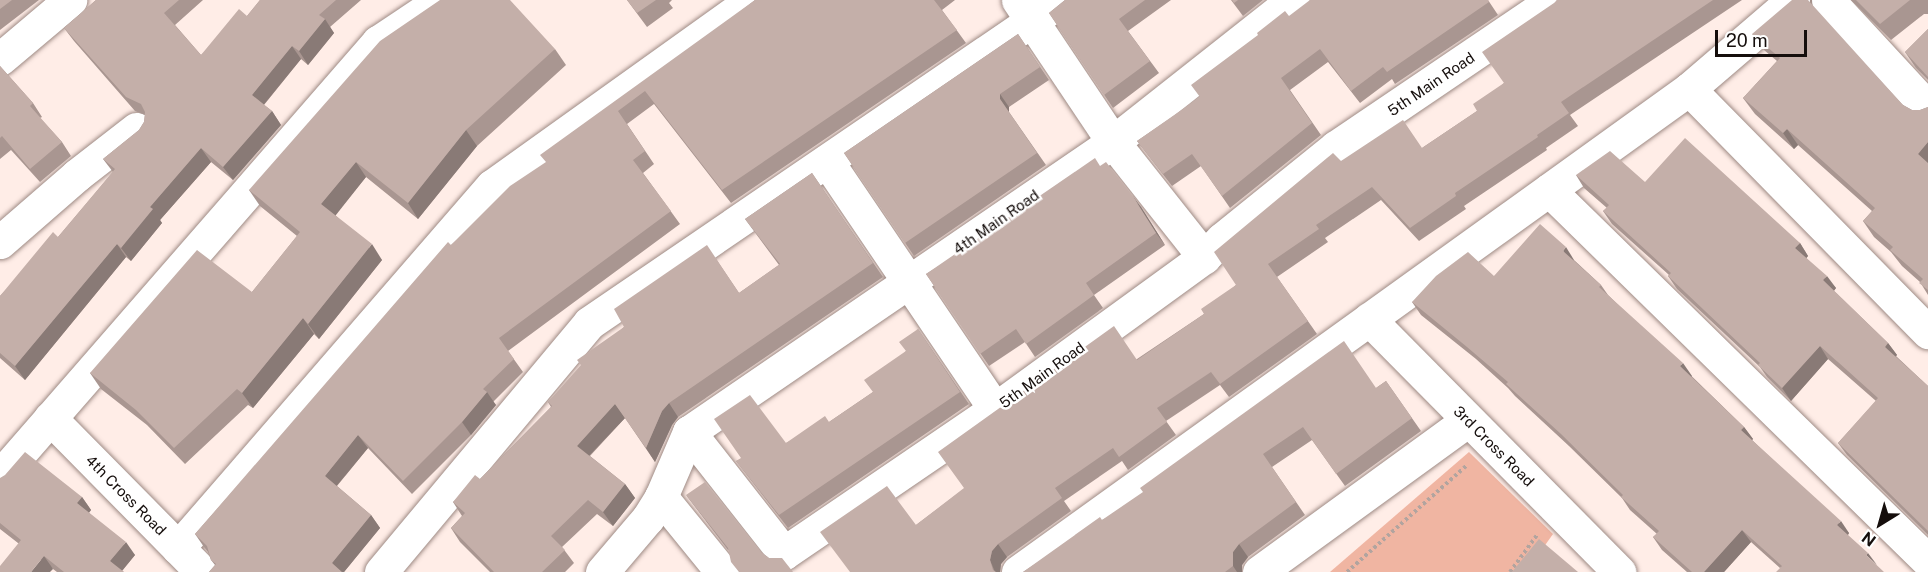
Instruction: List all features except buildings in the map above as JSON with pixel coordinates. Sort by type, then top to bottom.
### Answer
[{"type":"street","points":[[0,59],[70,0]]},
{"type":"street","points":[[0,476],[378,42],[441,0]]},
{"type":"street","points":[[178,548],[492,186],[752,0]]},
{"type":"street","points":[[381,572],[589,323],[827,161],[1026,11],[1062,0]]},
{"type":"street","name":"4th Main Road","points":[[689,432],[1113,142],[1293,0]]},
{"type":"street","name":"5th Main Road","points":[[689,432],[784,553],[995,409],[1204,257],[1222,239],[1336,147],[1553,0]]},
{"type":"street","points":[[1017,572],[1689,89],[1793,0]]},
{"type":"street","points":[[1828,0],[1901,56],[1928,108]]},
{"type":"street","points":[[1026,11],[1113,142],[1204,257]]},
{"type":"street","points":[[1689,89],[1928,332]]},
{"type":"street","points":[[0,242],[77,175],[136,129]]},
{"type":"street","points":[[827,161],[995,409]]},
{"type":"street","points":[[1549,190],[1928,561]]},
{"type":"street","name":"3rd Cross Road","points":[[1370,319],[1619,572]]},
{"type":"street","name":"4th Cross Road","points":[[50,418],[202,572]]},
{"type":"street","points":[[1259,572],[1468,420]]},
{"type":"street","points":[[602,572],[648,518],[662,497],[689,432]]},
{"type":"street","points":[[662,497],[723,572]]},
{"type":"path","points":[[1347,572],[1470,463],[1477,471]]},
{"type":"path","points":[[1510,572],[1538,533],[1530,525]]},
{"type":"shaded area","points":[[1469,452],[1553,534],[1526,572],[1330,572]]}]
